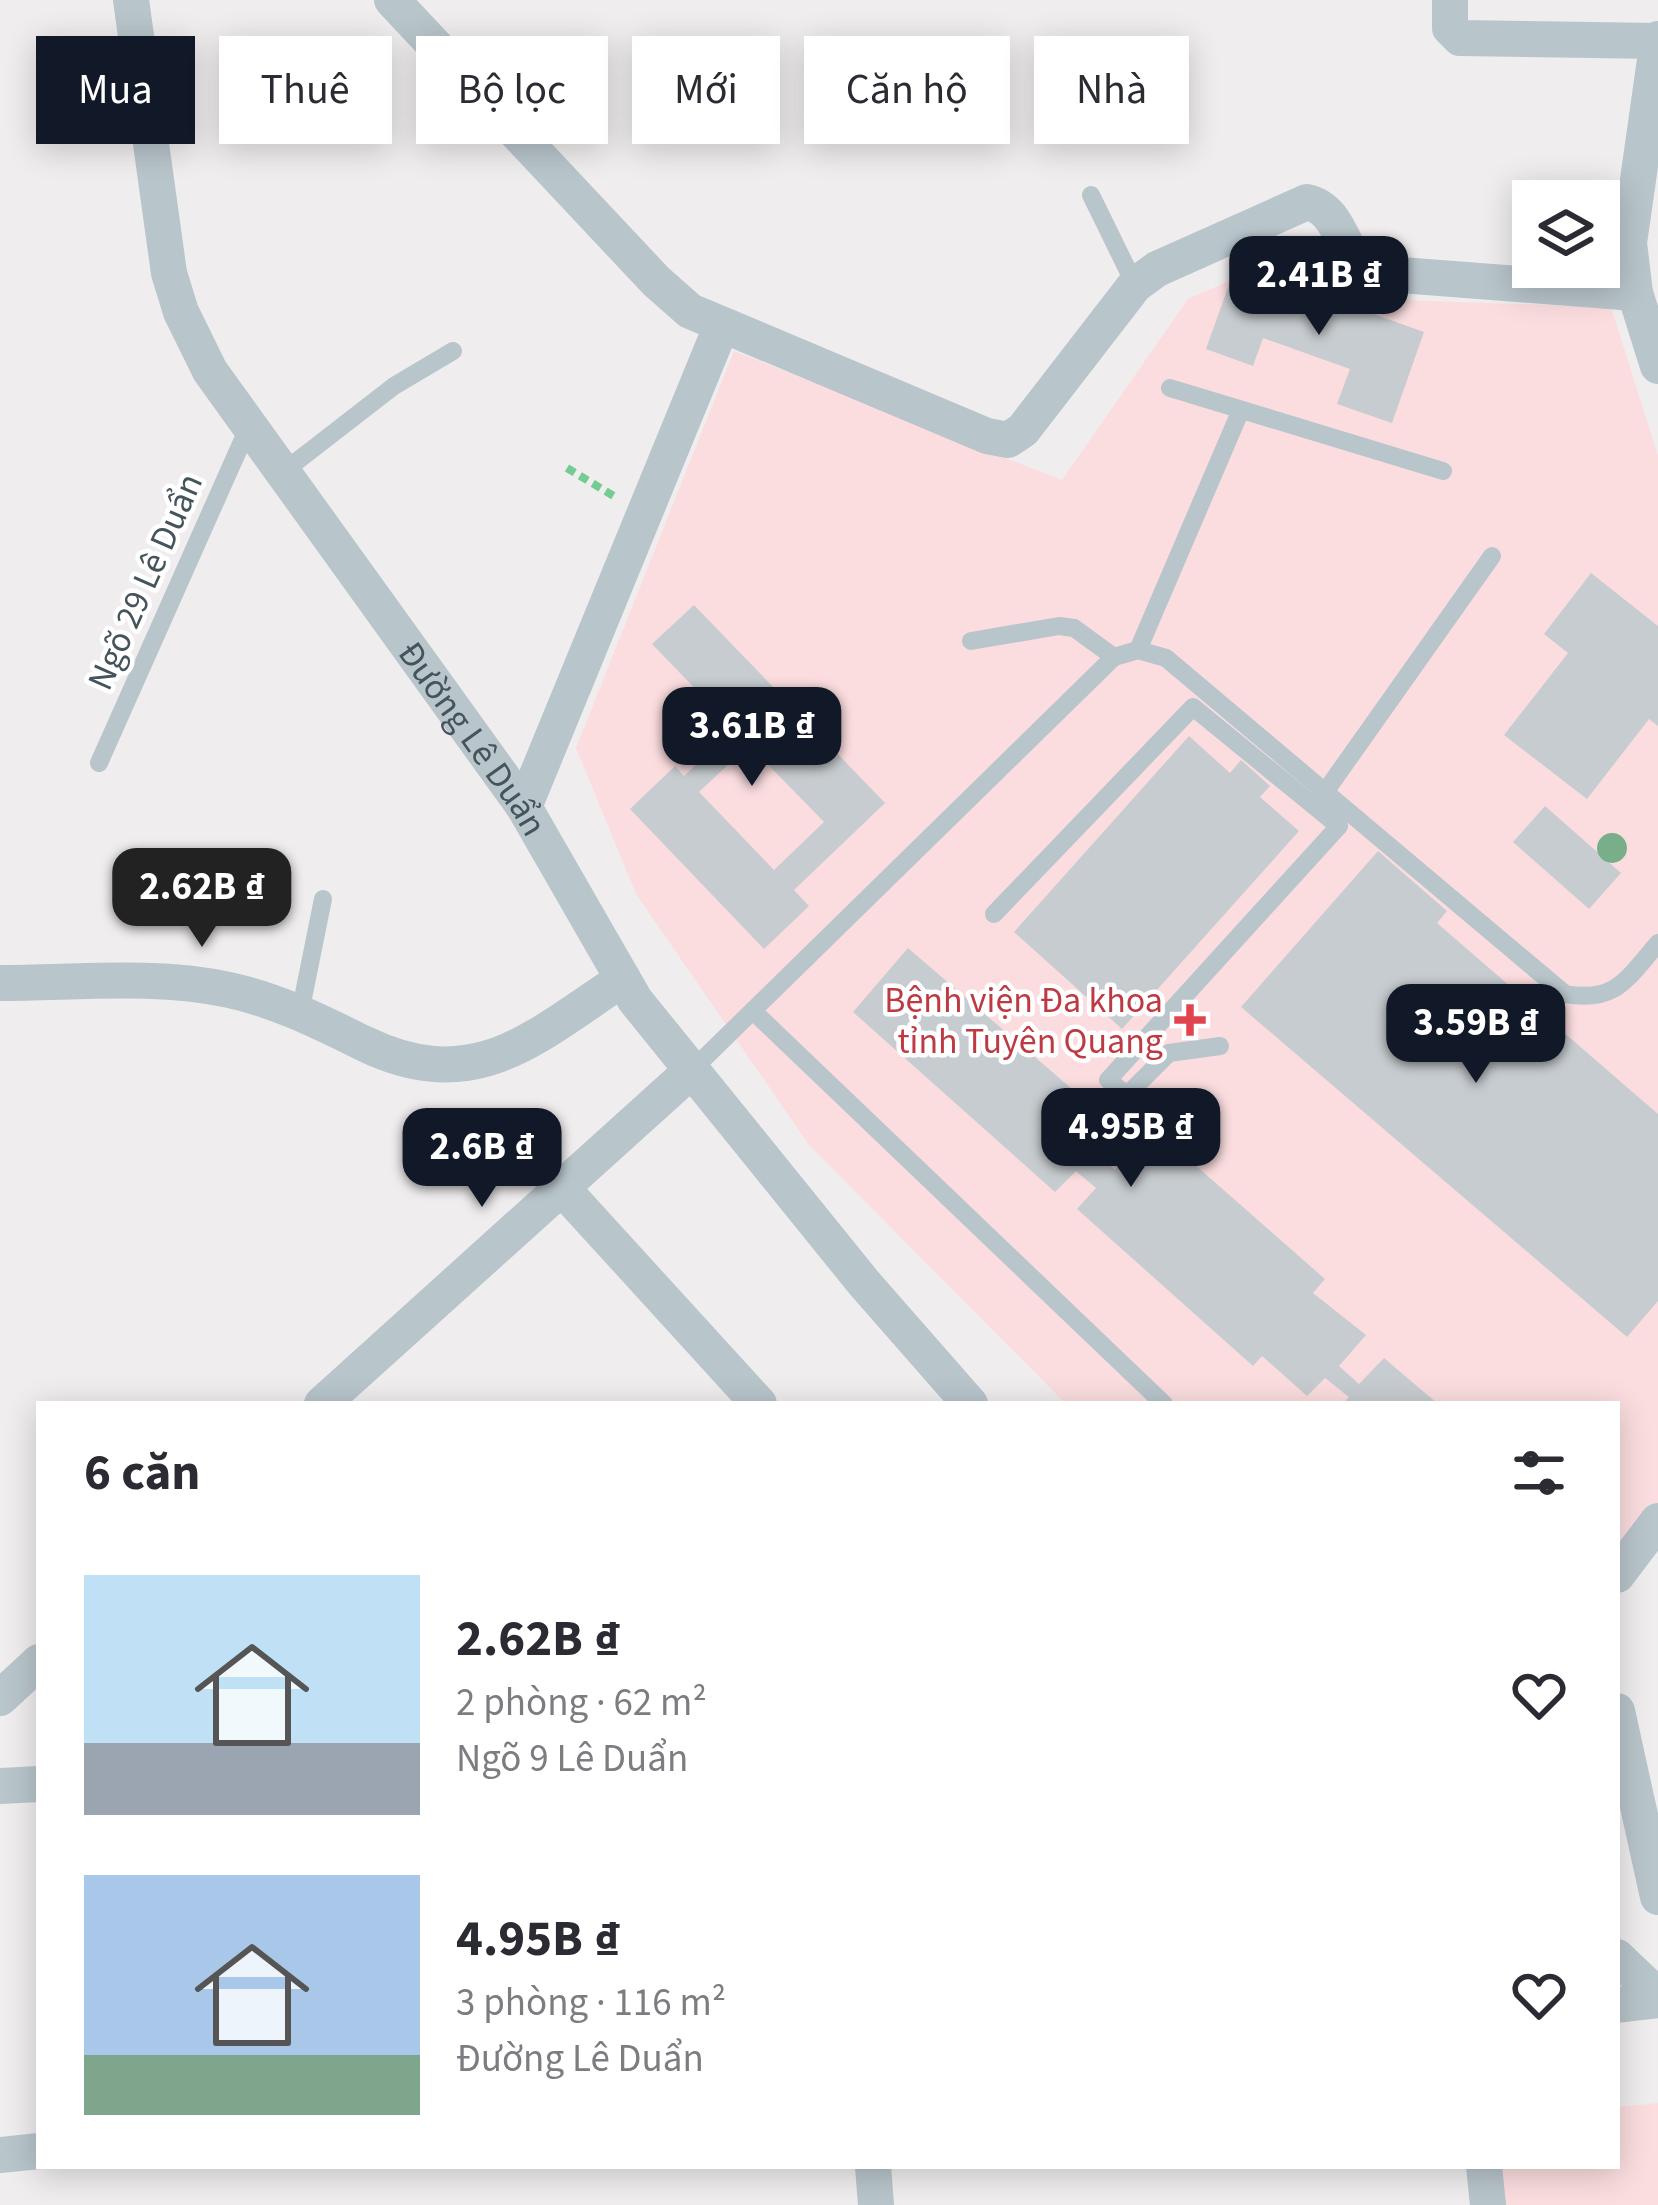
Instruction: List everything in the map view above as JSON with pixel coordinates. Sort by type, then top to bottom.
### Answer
[{"type":"street","name":"Đường Lê Duẩn","points":[[131,0],[169,273],[181,312],[210,370],[524,807],[623,979],[691,1071],[864,1283],[967,1401]]},
{"type":"street","points":[[1450,0],[1450,28],[1460,38],[1658,40],[1643,244],[1645,303],[1658,366]]},
{"type":"street","points":[[403,4],[656,281],[690,311],[988,436],[1008,440],[1023,430],[1135,285],[1157,269],[1306,202],[1321,205],[1331,216],[1350,258],[1362,272],[1645,303]]},
{"type":"street","points":[[524,807],[721,327]]},
{"type":"street","points":[[0,983],[179,983],[232,990],[300,1013],[409,1061],[442,1067],[477,1064],[523,1045],[623,979]]},
{"type":"street","points":[[325,1401],[691,1071]]},
{"type":"street","points":[[561,1186],[756,1401]]},
{"type":"street","points":[[1620,1571],[1658,1520]]},
{"type":"street","points":[[0,1697],[36,1665]]},
{"type":"street","points":[[1620,1726],[1658,1897]]},
{"type":"street","points":[[0,1786],[36,1784]]},
{"type":"street","points":[[1620,1960],[1658,1998]]},
{"type":"street","points":[[1620,2004],[1658,1998]]},
{"type":"street","points":[[0,2155],[36,2151]]},
{"type":"street","points":[[873,2169],[876,2205]]},
{"type":"street","points":[[1484,2169],[1488,2205]]},
{"type":"lane","points":[[1091,195],[1135,285]]},
{"type":"lane","points":[[283,472],[394,386],[453,351]]},
{"type":"lane","points":[[1170,388],[1443,471]]},
{"type":"lane","points":[[1138,650],[1240,412]]},
{"type":"lane","name":"Ngõ 29 Lê Duẩn","points":[[99,763],[249,426]]},
{"type":"lane","points":[[1325,792],[1492,556]]},
{"type":"lane","points":[[971,641],[1059,626],[1075,628],[1114,657]]},
{"type":"lane","points":[[691,1071],[1114,657],[1138,650],[1166,658],[1564,994],[1591,999],[1618,989],[1658,944]]},
{"type":"lane","points":[[994,914],[1193,707],[1339,826]]},
{"type":"lane","points":[[1325,792],[1339,826]]},
{"type":"lane","points":[[1220,1046],[1168,1053],[1126,1095],[1108,1080],[1339,826]]},
{"type":"lane","points":[[300,1013],[323,899]]},
{"type":"lane","points":[[753,1011],[1161,1401]]},
{"type":"path","points":[[567,468],[644,514]]},
{"type":"shaded area","name":"Bệnh viện Đa khoa tỉnh Tuyên Quang","points":[[1357,225],[1400,300],[1611,307],[1658,456],[1658,1527],[1620,1572],[1620,1401],[1063,1401],[809,1145],[636,894],[576,748],[734,351],[1062,480],[1188,299]]},
{"type":"shaded area","points":[[1658,2103],[1658,2205],[1503,2205],[1499,2169],[1620,2169],[1620,2107]]},
{"type":"building","points":[[1236,265],[1424,332],[1392,423],[1337,404],[1350,369],[1263,338],[1253,366],[1206,349]]},
{"type":"building","points":[[1591,573],[1658,626],[1658,726],[1649,719],[1587,799],[1504,735],[1568,653],[1544,634]]},
{"type":"building","points":[[694,605],[885,803],[794,890],[809,906],[764,949],[630,809],[675,766],[684,776],[734,729],[652,644]],"holes":[[[749,745],[824,822],[774,870],[699,792]]]},
{"type":"building","points":[[1189,736],[1230,773],[1241,760],[1270,786],[1260,797],[1299,831],[1122,1029],[1014,932]]},
{"type":"building","points":[[1545,806],[1621,873],[1589,909],[1513,842]]},
{"type":"building","points":[[1378,851],[1447,911],[1437,923],[1658,1114],[1658,1301],[1627,1337],[1241,1007]]},
{"type":"building","points":[[908,948],[1115,1126],[1092,1150],[1115,1170],[1153,1128],[1325,1279],[1313,1293],[1366,1335],[1339,1366],[1359,1384],[1384,1358],[1434,1401],[1346,1401],[1349,1397],[1325,1378],[1307,1396],[1262,1356],[1253,1366],[1077,1209],[1096,1188],[1076,1171],[1055,1192],[853,1012]]},
{"type":"place","name":"Bệnh viện Đa khoa tỉnh Tuyên Quang","points":[[1190,1020]]}]
